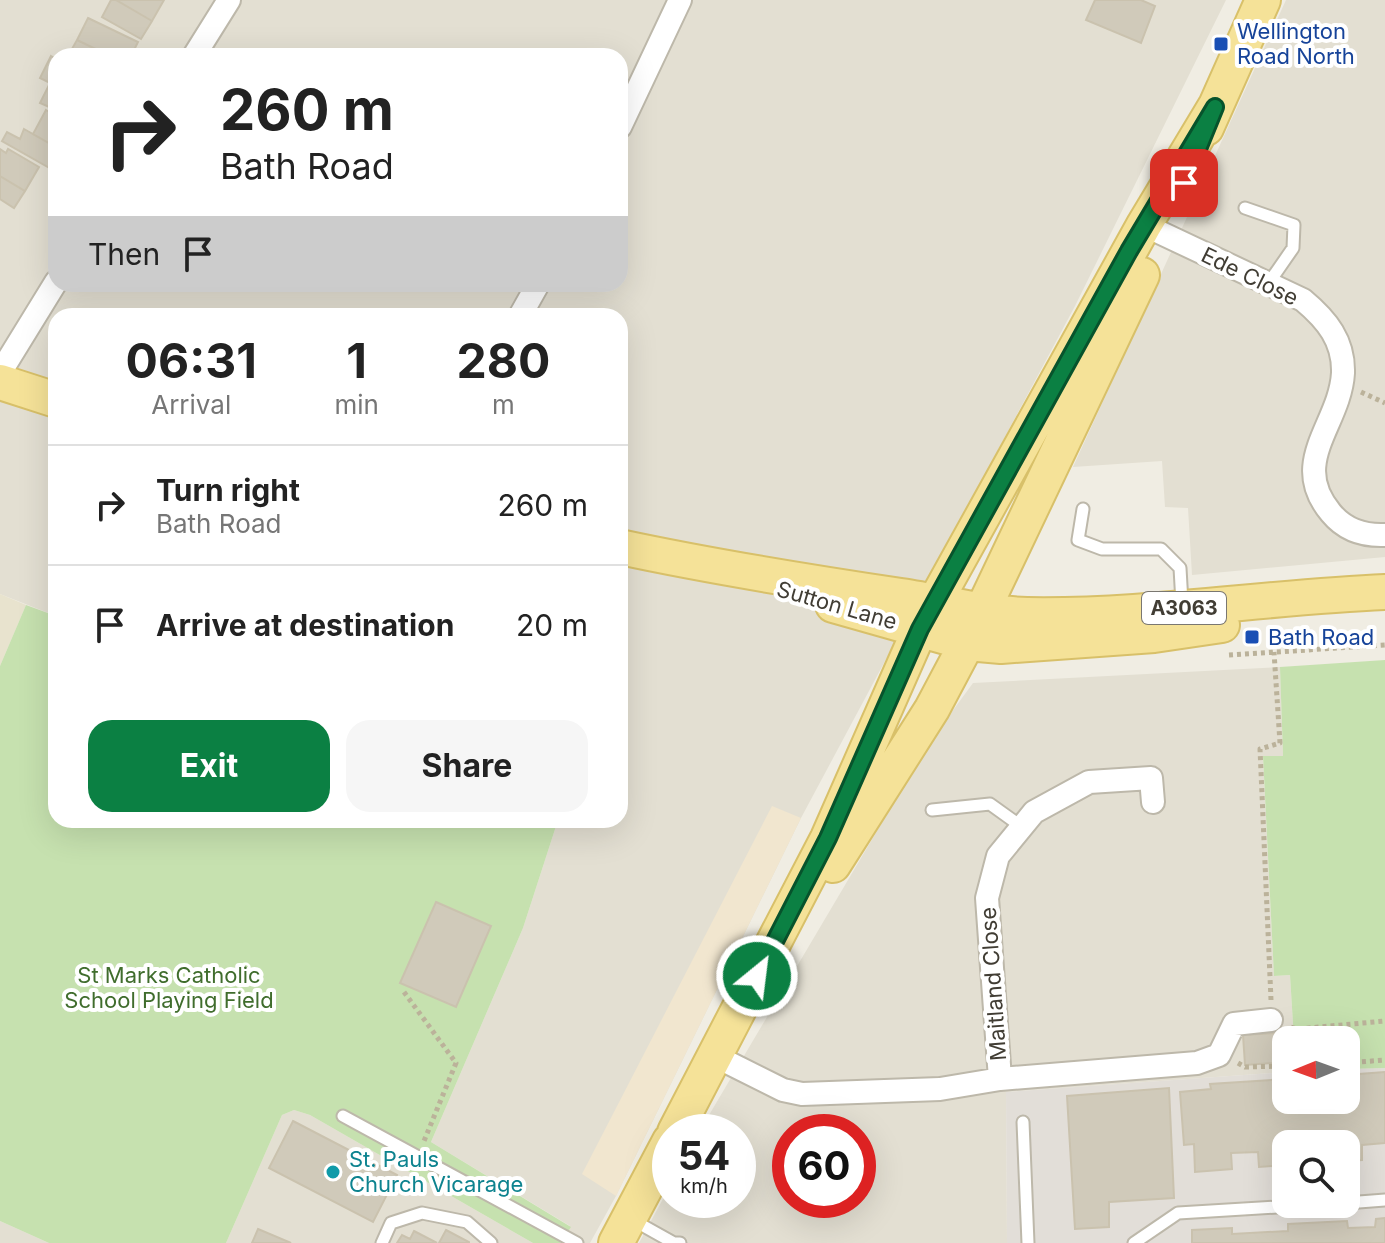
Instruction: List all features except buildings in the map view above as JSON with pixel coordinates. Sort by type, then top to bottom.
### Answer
[{"type":"main road","points":[[772,950],[849,843],[932,709],[952,621],[1154,230],[1215,107],[1263,0]]},
{"type":"main road","points":[[684,1114],[828,838],[952,621],[1066,439],[1122,313],[1154,230]]},
{"type":"main road","points":[[0,382],[48,397]]},
{"type":"main road","name":"Sutton Lane","points":[[628,549],[952,621]]},
{"type":"main road","name":"A3063","points":[[952,621],[1001,646],[1038,645],[1154,635],[1343,607],[1385,595]]},
{"type":"main road","name":"A3063","points":[[952,621],[1385,595]]},
{"type":"main road","points":[[623,1231],[652,1175]]},
{"type":"street","points":[[199,48],[229,0]]},
{"type":"street","points":[[628,110],[680,0]]},
{"type":"street","name":"Ede Close","points":[[1154,230],[1303,300],[1323,317],[1339,340],[1343,374],[1333,412],[1314,454],[1316,496],[1342,526],[1373,535],[1385,535]]},
{"type":"street","points":[[0,373],[50,292]]},
{"type":"street","name":"Maitland Close","points":[[1000,1079],[987,898],[998,856],[1034,812],[1089,782],[1151,778],[1153,802]]},
{"type":"street","points":[[1219,1055],[1234,1024],[1271,1020]]},
{"type":"street","name":"Maitland Close","points":[[715,1056],[783,1090],[802,1094],[940,1089],[1000,1079],[1197,1063],[1219,1055]]},
{"type":"lane","points":[[1245,208],[1294,225],[1293,248],[1268,284]]},
{"type":"lane","points":[[1083,509],[1078,540],[1102,549],[1161,549],[1180,568],[1183,608]]},
{"type":"lane","points":[[932,810],[990,804],[1022,827]]},
{"type":"lane","points":[[343,1116],[577,1243]]},
{"type":"lane","points":[[1023,1122],[1028,1243]]},
{"type":"lane","points":[[1360,1202],[1385,1200]]},
{"type":"lane","points":[[1134,1243],[1178,1213],[1272,1207]]},
{"type":"lane","points":[[382,1243],[391,1223],[422,1213],[467,1222],[491,1243]]},
{"type":"lane","points":[[623,1231],[680,1243]]},
{"type":"path","points":[[1361,392],[1385,403]]},
{"type":"path","points":[[1274,652],[1280,743],[1260,749],[1271,1020],[1288,1026]]},
{"type":"path","points":[[404,992],[456,1063],[418,1156]]},
{"type":"path","points":[[1330,1026],[1385,1021]]},
{"type":"path","points":[[1219,1055],[1245,1067],[1272,1066]]},
{"type":"path","points":[[1360,1062],[1385,1060]]},
{"type":"shaded area","points":[[0,0],[1226,0],[1075,306],[801,818],[590,1243],[560,1243],[570,1226],[431,1142],[523,928],[555,828],[628,828],[628,308],[48,308],[48,613],[0,594]]},
{"type":"shaded area","points":[[1286,0],[1385,0],[1385,557],[1192,575],[1188,508],[1165,507],[1162,461],[1073,467]]},
{"type":"shaded area","points":[[0,594],[26,605],[0,666]]},
{"type":"shaded area","points":[[1280,667],[1283,756],[1263,757],[1274,976],[1290,975],[1293,1026],[1272,1026],[1272,1073],[1006,1092],[1007,1243],[639,1243],[653,1218],[756,1218],[756,1114],[710,1114],[929,743],[973,683]]},
{"type":"shaded area","points":[[772,806],[801,818],[656,1114],[652,1114],[652,1122],[616,1196],[582,1174]]},
{"type":"shaded area","points":[[1385,1068],[1385,1243],[1007,1243],[1006,1092],[1272,1073],[1272,1114],[1360,1114],[1360,1069]]},
{"type":"shaded area","points":[[294,1110],[310,1115],[533,1243],[226,1243],[282,1115]]},
{"type":"shaded area","points":[[0,1221],[49,1243],[0,1243]]},
{"type":"green space","name":"St Marks Catholic School Playing Field","points":[[26,605],[48,613],[48,828],[555,828],[523,928],[431,1142],[571,1227],[560,1243],[533,1243],[310,1115],[294,1110],[282,1115],[226,1243],[49,1243],[0,1221],[0,666]]},
{"type":"green space","points":[[1385,660],[1385,1068],[1360,1069],[1360,1026],[1293,1026],[1290,975],[1274,976],[1263,756],[1283,756],[1280,667]]},
{"type":"place","name":"Wellington Road North","points":[[1221,44]]},
{"type":"place","name":"Bath Road","points":[[1252,637]]},
{"type":"place","name":"St. Pauls Church Vicarage","points":[[333,1172]]},
{"type":"route","points":[[757,976],[828,838],[920,629],[1129,251],[1215,107],[1184,183]]}]
